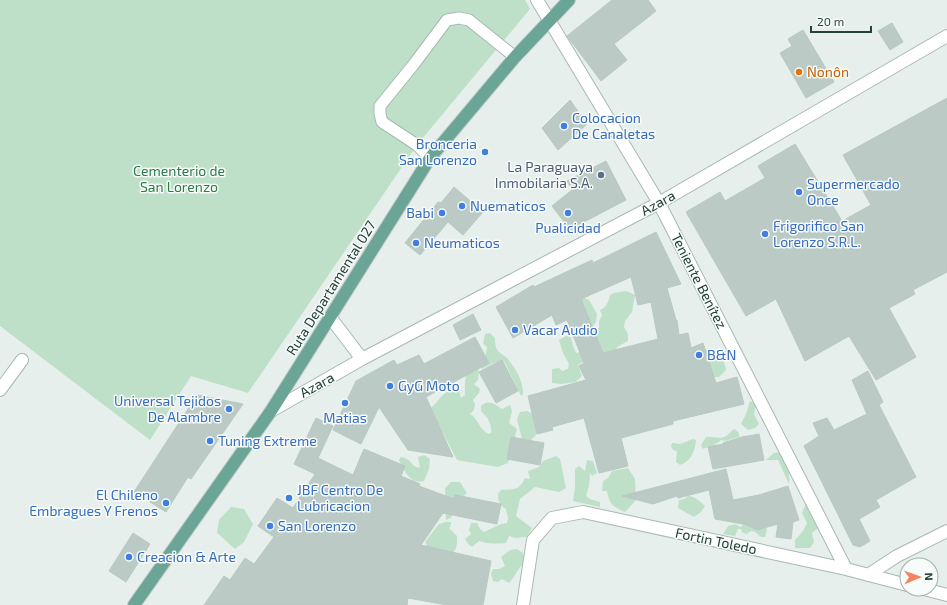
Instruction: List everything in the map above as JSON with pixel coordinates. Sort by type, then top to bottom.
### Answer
[{"type":"main road","name":"Ruta Departamental 027","points":[[134,605],[271,411],[430,158],[515,57],[550,22],[569,0]]},
{"type":"street","name":"Teniente Benítez","points":[[537,0],[659,203],[846,569]]},
{"type":"street","name":"Azara","points":[[271,411],[362,359],[659,203],[947,36]]},
{"type":"street","points":[[330,317],[362,359]]},
{"type":"street","points":[[0,390],[22,360]]},
{"type":"street","name":"Fortin Toledo","points":[[523,605],[533,540],[552,518],[583,512],[846,569],[899,583]]},
{"type":"street","points":[[868,575],[897,556],[947,531]]},
{"type":"lane","points":[[430,158],[417,145],[382,122],[380,106],[447,20],[459,18],[469,20],[515,57]]},
{"type":"green space","name":"Cementerio de San Lorenzo","points":[[0,0],[525,0],[530,9],[417,145],[248,393],[191,376],[150,440],[0,326]]},
{"type":"green space","points":[[626,291],[635,295],[632,312],[625,321],[624,327],[628,334],[628,341],[617,347],[615,352],[606,360],[592,332],[599,328],[599,321],[602,315],[600,310],[607,304],[610,295]]},
{"type":"green space","points":[[581,296],[589,300],[597,314],[596,322],[593,326],[583,326],[573,299]]},
{"type":"green space","points":[[490,333],[495,338],[498,351],[507,358],[518,375],[523,389],[523,394],[521,396],[504,361],[496,362],[482,369],[480,367],[484,365],[487,347],[483,344],[485,334]]},
{"type":"green space","points":[[566,336],[571,337],[576,353],[587,351],[589,358],[578,365],[582,376],[576,382],[562,384],[552,383],[552,369],[559,368],[562,371],[568,369],[569,364],[563,353],[559,340]]},
{"type":"green space","points":[[709,348],[719,354],[724,362],[726,370],[719,377],[712,377],[704,352]]},
{"type":"green space","points":[[470,360],[479,370],[478,380],[474,384],[480,389],[479,393],[473,400],[475,404],[474,410],[470,414],[475,418],[483,430],[489,434],[491,433],[490,423],[481,411],[481,406],[489,403],[502,409],[510,405],[512,411],[509,423],[517,429],[508,463],[498,467],[457,460],[444,435],[429,415],[429,409],[448,391],[458,387],[461,398],[465,395],[467,368]]},
{"type":"green space","points":[[750,401],[756,404],[754,414],[759,424],[755,428],[748,430],[741,424]]},
{"type":"green space","points":[[527,411],[535,415],[539,429],[528,443],[522,439],[517,419],[520,412]]},
{"type":"green space","points":[[734,429],[738,432],[739,437],[725,441],[721,440],[703,449],[701,445],[706,437],[724,437]]},
{"type":"green space","points":[[693,439],[696,440],[692,456],[680,465],[676,462],[677,451],[673,450],[671,446],[672,443],[680,444]]},
{"type":"green space","points":[[781,452],[789,472],[789,484],[778,460],[766,460],[774,453]]},
{"type":"green space","points":[[424,455],[430,459],[429,469],[424,481],[415,481],[408,476],[399,460],[401,457],[405,458],[414,466],[420,468],[418,457]]},
{"type":"green space","points":[[556,456],[560,459],[566,488],[559,492],[535,487],[520,499],[516,516],[532,528],[527,537],[515,538],[509,536],[506,543],[492,544],[479,541],[472,547],[468,544],[465,539],[471,534],[469,530],[471,523],[477,523],[480,529],[484,532],[501,524],[507,523],[508,518],[506,509],[501,505],[498,499],[498,494],[501,490],[518,487],[525,478],[530,479],[528,471],[539,467],[543,461]]},
{"type":"green space","points":[[587,460],[593,461],[597,473],[592,476],[590,473],[589,486],[586,496],[600,502],[600,507],[573,501],[575,469],[579,466],[585,471]]},
{"type":"green space","points":[[628,468],[635,479],[636,500],[625,512],[613,505],[609,499],[607,491],[602,491],[603,481],[608,478],[612,471]]},
{"type":"green space","points":[[451,482],[460,482],[467,493],[458,500],[451,518],[446,520],[445,488]]},
{"type":"green space","points":[[688,496],[695,498],[705,506],[701,512],[694,517],[678,508],[679,500]]},
{"type":"green space","points":[[808,499],[823,520],[818,528],[812,533],[814,542],[810,548],[795,548],[795,540],[803,531],[807,523],[802,513]]},
{"type":"green space","points":[[231,507],[244,509],[253,524],[244,542],[235,549],[217,533],[219,520]]},
{"type":"green space","points":[[451,522],[451,526],[449,528],[457,536],[456,548],[453,553],[447,558],[421,551],[427,545],[425,542],[439,524]]},
{"type":"green space","points":[[736,524],[741,527],[743,525],[756,530],[762,525],[767,529],[765,537],[761,537],[755,532],[751,531],[746,534],[742,532],[741,529],[738,529],[735,536],[723,534],[728,526]]},
{"type":"green space","points":[[517,549],[523,553],[524,563],[511,581],[509,583],[502,579],[498,582],[493,581],[491,574],[493,569],[499,569],[505,566],[501,557],[510,550]]},
{"type":"building","points":[[612,0],[648,0],[656,11],[614,44],[627,60],[601,81],[567,36]]},
{"type":"building","points":[[892,23],[903,42],[890,50],[878,31]]},
{"type":"building","points":[[803,30],[834,82],[806,98],[780,53],[792,46],[788,39]]},
{"type":"building","points":[[947,98],[947,272],[913,290],[915,294],[889,308],[916,357],[876,380],[849,336],[805,361],[776,299],[746,316],[686,212],[720,192],[725,201],[765,178],[758,166],[795,144],[842,221],[871,205],[843,155]]},
{"type":"building","name":"Colocacion De Canaletas","points":[[570,100],[587,124],[558,150],[542,128]]},
{"type":"building","points":[[606,161],[626,200],[578,225],[571,231],[552,206],[572,190],[567,181]]},
{"type":"building","points":[[454,187],[483,212],[463,235],[448,222],[420,255],[405,243],[438,202],[441,203]]},
{"type":"building","points":[[656,232],[681,284],[667,288],[677,320],[679,335],[688,333],[691,348],[703,343],[716,383],[737,377],[744,404],[673,421],[673,424],[621,438],[628,466],[599,473],[584,418],[552,427],[553,430],[537,434],[528,396],[586,380],[579,366],[584,363],[567,320],[556,325],[552,315],[513,338],[496,307],[533,285],[534,287],[592,260],[593,263]],"holes":[[[631,277],[638,305],[651,302],[658,339],[603,353],[581,299]]]},
{"type":"building","points":[[473,314],[481,330],[460,340],[453,325]]},
{"type":"building","points":[[475,337],[489,363],[426,397],[453,457],[408,450],[379,407],[361,444],[333,430],[356,381],[394,360],[397,365],[419,355],[424,364]]},
{"type":"building","points":[[502,360],[518,391],[496,403],[479,372]]},
{"type":"building","points":[[868,371],[883,402],[879,405],[916,477],[876,500],[880,507],[859,519],[870,541],[860,547],[853,545],[804,446],[819,436],[813,423],[827,418],[834,430],[867,414],[852,380]]},
{"type":"building","points":[[197,395],[243,404],[191,479],[188,477],[166,512],[134,492]]},
{"type":"building","points":[[316,418],[333,426],[318,458],[353,475],[364,449],[405,466],[401,476],[420,484],[419,486],[454,499],[455,495],[501,504],[497,524],[443,513],[421,545],[491,561],[483,605],[447,605],[408,598],[407,605],[204,605],[224,576],[230,580],[245,558],[254,564],[274,537],[258,526],[277,498],[293,508],[315,474],[294,464]]},
{"type":"building","points":[[759,434],[764,460],[713,469],[708,447],[723,444],[742,437]]},
{"type":"building","points":[[511,437],[544,443],[540,465],[507,459]]},
{"type":"building","points":[[726,469],[733,500],[759,495],[788,486],[799,520],[793,522],[791,539],[776,537],[778,524],[757,530],[743,524],[715,519],[709,490],[678,498],[677,496],[653,504],[622,496]]},
{"type":"building","name":"Creacion & Arte","points":[[133,533],[150,544],[126,582],[109,571]]},
{"type":"place","name":"Nonôn","points":[[799,72]]},
{"type":"place","name":"Colocacion De Canaletas","points":[[564,126]]},
{"type":"place","name":"Bronceria San Lorenzo","points":[[485,152]]},
{"type":"place","name":"La Paraguaya Inmobilaria S.A.","points":[[601,175]]},
{"type":"place","name":"Supermercado Once","points":[[799,192]]},
{"type":"place","name":"Nuematicos","points":[[462,206]]},
{"type":"place","name":"Babi","points":[[442,213]]},
{"type":"place","name":"Pualicidad","points":[[568,213]]},
{"type":"place","name":"Frigorifico San Lorenzo S.R.L.","points":[[765,234]]},
{"type":"place","name":"Neumaticos","points":[[416,243]]},
{"type":"place","name":"Vacar Audio","points":[[515,330]]},
{"type":"place","name":"B&N","points":[[699,355]]},
{"type":"place","name":"GyG Moto","points":[[390,386]]},
{"type":"place","name":"Matias","points":[[345,403]]},
{"type":"place","name":"Universal Tejidos De Alambre","points":[[229,409]]},
{"type":"place","name":"Tuning Extreme","points":[[210,441]]},
{"type":"place","name":"JBF Centro De Lubricacion","points":[[289,498]]},
{"type":"place","name":"El Chileno Embragues Y Frenos","points":[[166,503]]},
{"type":"place","name":"San Lorenzo","points":[[270,526]]},
{"type":"place","name":"Creacion & Arte","points":[[129,557]]}]
